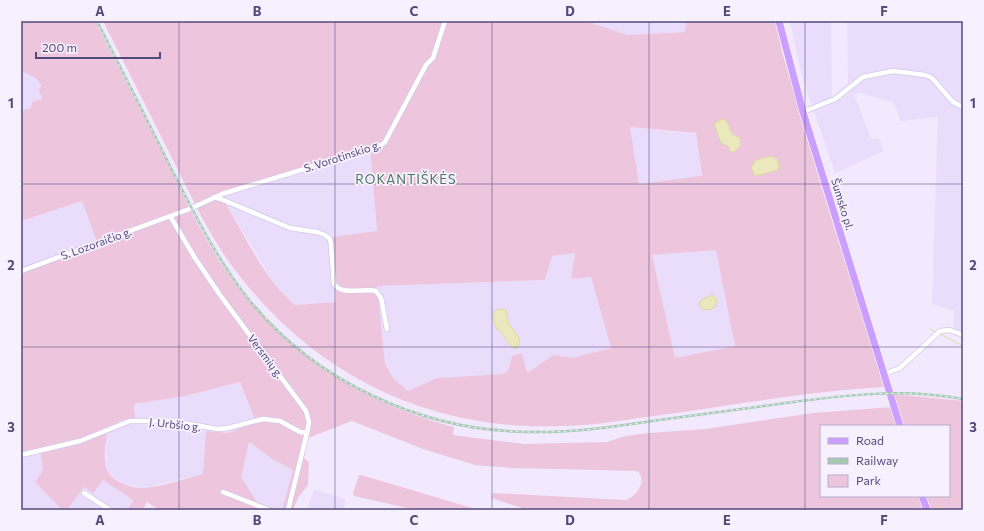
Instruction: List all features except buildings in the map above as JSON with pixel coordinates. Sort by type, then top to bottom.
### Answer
[{"type":"main road","name":"Šumsko pl.","points":[[779,21],[803,112],[900,425]]},
{"type":"main road","points":[[922,497],[927,510]]},
{"type":"street","name":"S. Vorotinskio g.","points":[[170,216],[214,197],[380,146],[385,142],[426,65],[432,58],[445,21]]},
{"type":"street","points":[[803,112],[835,99],[863,78],[893,71],[925,75],[932,78],[953,102],[963,107]]},
{"type":"street","points":[[214,197],[221,198],[290,228],[325,235],[330,239],[334,284],[336,287],[343,290],[376,291],[381,298],[387,330]]},
{"type":"street","name":"S. Lozoraičio g.","points":[[21,271],[170,216]]},
{"type":"street","name":"Versmių g.","points":[[170,216],[195,258],[220,295],[306,411],[309,422],[288,510]]},
{"type":"street","points":[[884,374],[900,368],[940,331],[950,330],[963,335]]},
{"type":"street","name":"J. Urbšio g.","points":[[21,455],[80,442],[130,421],[171,421],[218,429],[263,419],[280,421],[300,432],[307,433]]},
{"type":"street","points":[[223,492],[269,510]]},
{"type":"street","points":[[84,493],[110,510]]},
{"type":"shaded area","points":[[586,21],[686,21],[685,32],[628,35]]},
{"type":"shaded area","points":[[790,21],[831,21],[832,97],[848,83],[847,21],[963,21],[963,338],[953,334],[954,311],[932,304],[938,117],[901,121],[893,102],[860,93],[854,94],[871,139],[879,138],[884,151],[835,173],[802,76]]},
{"type":"shaded area","points":[[21,71],[36,78],[41,85],[39,90],[42,99],[32,102],[31,108],[21,111]]},
{"type":"shaded area","points":[[722,119],[726,120],[732,134],[740,138],[740,146],[734,152],[731,152],[728,146],[721,143],[714,124]]},
{"type":"shaded area","points":[[630,127],[696,134],[702,177],[639,184]]},
{"type":"shaded area","points":[[370,147],[377,231],[332,237],[336,302],[295,305],[284,295],[271,278],[228,208],[224,196],[286,172]]},
{"type":"shaded area","points":[[773,156],[779,163],[778,170],[755,176],[751,168],[755,161]]},
{"type":"shaded area","points":[[82,201],[96,240],[21,268],[21,221]]},
{"type":"shaded area","points":[[717,250],[735,346],[675,358],[652,255]]},
{"type":"shaded area","points":[[575,253],[571,279],[591,277],[611,348],[572,358],[553,356],[529,372],[526,370],[522,353],[512,356],[508,371],[503,374],[437,378],[408,391],[394,379],[385,364],[376,286],[544,280],[552,256]]},
{"type":"shaded area","points":[[712,295],[717,299],[715,307],[709,310],[702,309],[699,305],[700,301]]},
{"type":"shaded area","points":[[498,309],[506,310],[509,324],[518,336],[520,343],[516,349],[510,345],[501,332],[496,328],[493,317],[494,312]]},
{"type":"shaded area","points":[[240,382],[256,422],[228,433],[203,474],[144,488],[124,484],[114,478],[107,470],[105,440],[109,427],[120,421],[135,418],[134,404],[185,396]]},
{"type":"shaded area","points":[[248,442],[272,459],[293,470],[282,510],[275,510],[257,502],[241,477]]},
{"type":"shaded area","points":[[40,448],[43,470],[35,482],[61,509],[67,510],[21,510],[21,452]]},
{"type":"shaded area","points":[[103,480],[133,500],[128,510],[67,510],[84,486]]},
{"type":"shaded area","points":[[314,489],[345,499],[344,510],[307,510]]},
{"type":"green space","points":[[21,21],[95,21],[187,204],[224,268],[246,297],[270,324],[296,348],[324,369],[354,388],[419,417],[454,427],[453,435],[524,444],[607,442],[625,436],[649,433],[705,429],[813,413],[892,407],[897,425],[820,425],[820,497],[919,497],[924,510],[528,510],[491,498],[493,493],[625,500],[637,492],[640,488],[640,475],[637,471],[512,468],[475,465],[423,449],[352,421],[308,438],[303,457],[309,462],[308,485],[298,498],[293,510],[282,510],[293,470],[272,459],[249,442],[241,477],[257,502],[275,510],[159,510],[147,502],[143,510],[128,510],[133,500],[103,480],[93,493],[84,487],[67,510],[61,509],[35,482],[43,470],[40,448],[21,452],[21,268],[96,240],[82,201],[21,221],[21,111],[31,108],[32,102],[42,99],[39,90],[41,85],[36,78],[21,71]],"holes":[[[240,382],[256,422],[228,433],[206,431],[203,474],[159,486],[140,488],[123,484],[113,478],[107,470],[105,448],[109,427],[120,421],[135,418],[134,404],[185,396]]]},
{"type":"green space","points":[[103,21],[586,21],[628,35],[685,32],[686,21],[775,21],[783,55],[823,192],[885,387],[798,395],[584,425],[560,426],[512,425],[465,418],[420,407],[378,389],[338,367],[301,339],[266,307],[235,270],[217,244],[201,216]],"holes":[[[630,127],[696,133],[702,176],[639,184]],[[730,131],[732,134],[736,135],[738,149],[731,152],[728,146],[720,140],[717,132]],[[370,147],[377,231],[332,237],[336,302],[295,305],[284,295],[266,272],[228,208],[224,197],[286,172]],[[773,156],[777,159],[779,167],[778,170],[763,172],[762,158]],[[716,250],[735,346],[675,358],[652,255]],[[575,253],[571,279],[591,277],[611,348],[572,358],[553,355],[529,372],[526,370],[522,353],[512,356],[508,371],[503,374],[437,378],[408,391],[394,379],[385,364],[377,286],[545,280],[552,256]]]},
{"type":"green space","points":[[893,394],[963,401],[963,510],[930,510],[926,497],[950,497],[950,425],[903,425]]},
{"type":"green space","points":[[359,475],[479,510],[416,510],[354,496],[353,493]]},
{"type":"waterway","points":[[930,329],[934,331]]},
{"type":"waterway","points":[[940,334],[963,346]]},
{"type":"waterway","points":[[936,506],[944,510]]},
{"type":"railway","points":[[97,21],[196,216],[214,249],[235,281],[246,296],[273,326],[303,353],[337,376],[372,396],[410,411],[449,422],[489,429],[529,432],[602,428],[852,395],[896,393],[963,399]]},
{"type":"district","name":"ROKANTIŠKĖS","points":[[406,179]]}]
